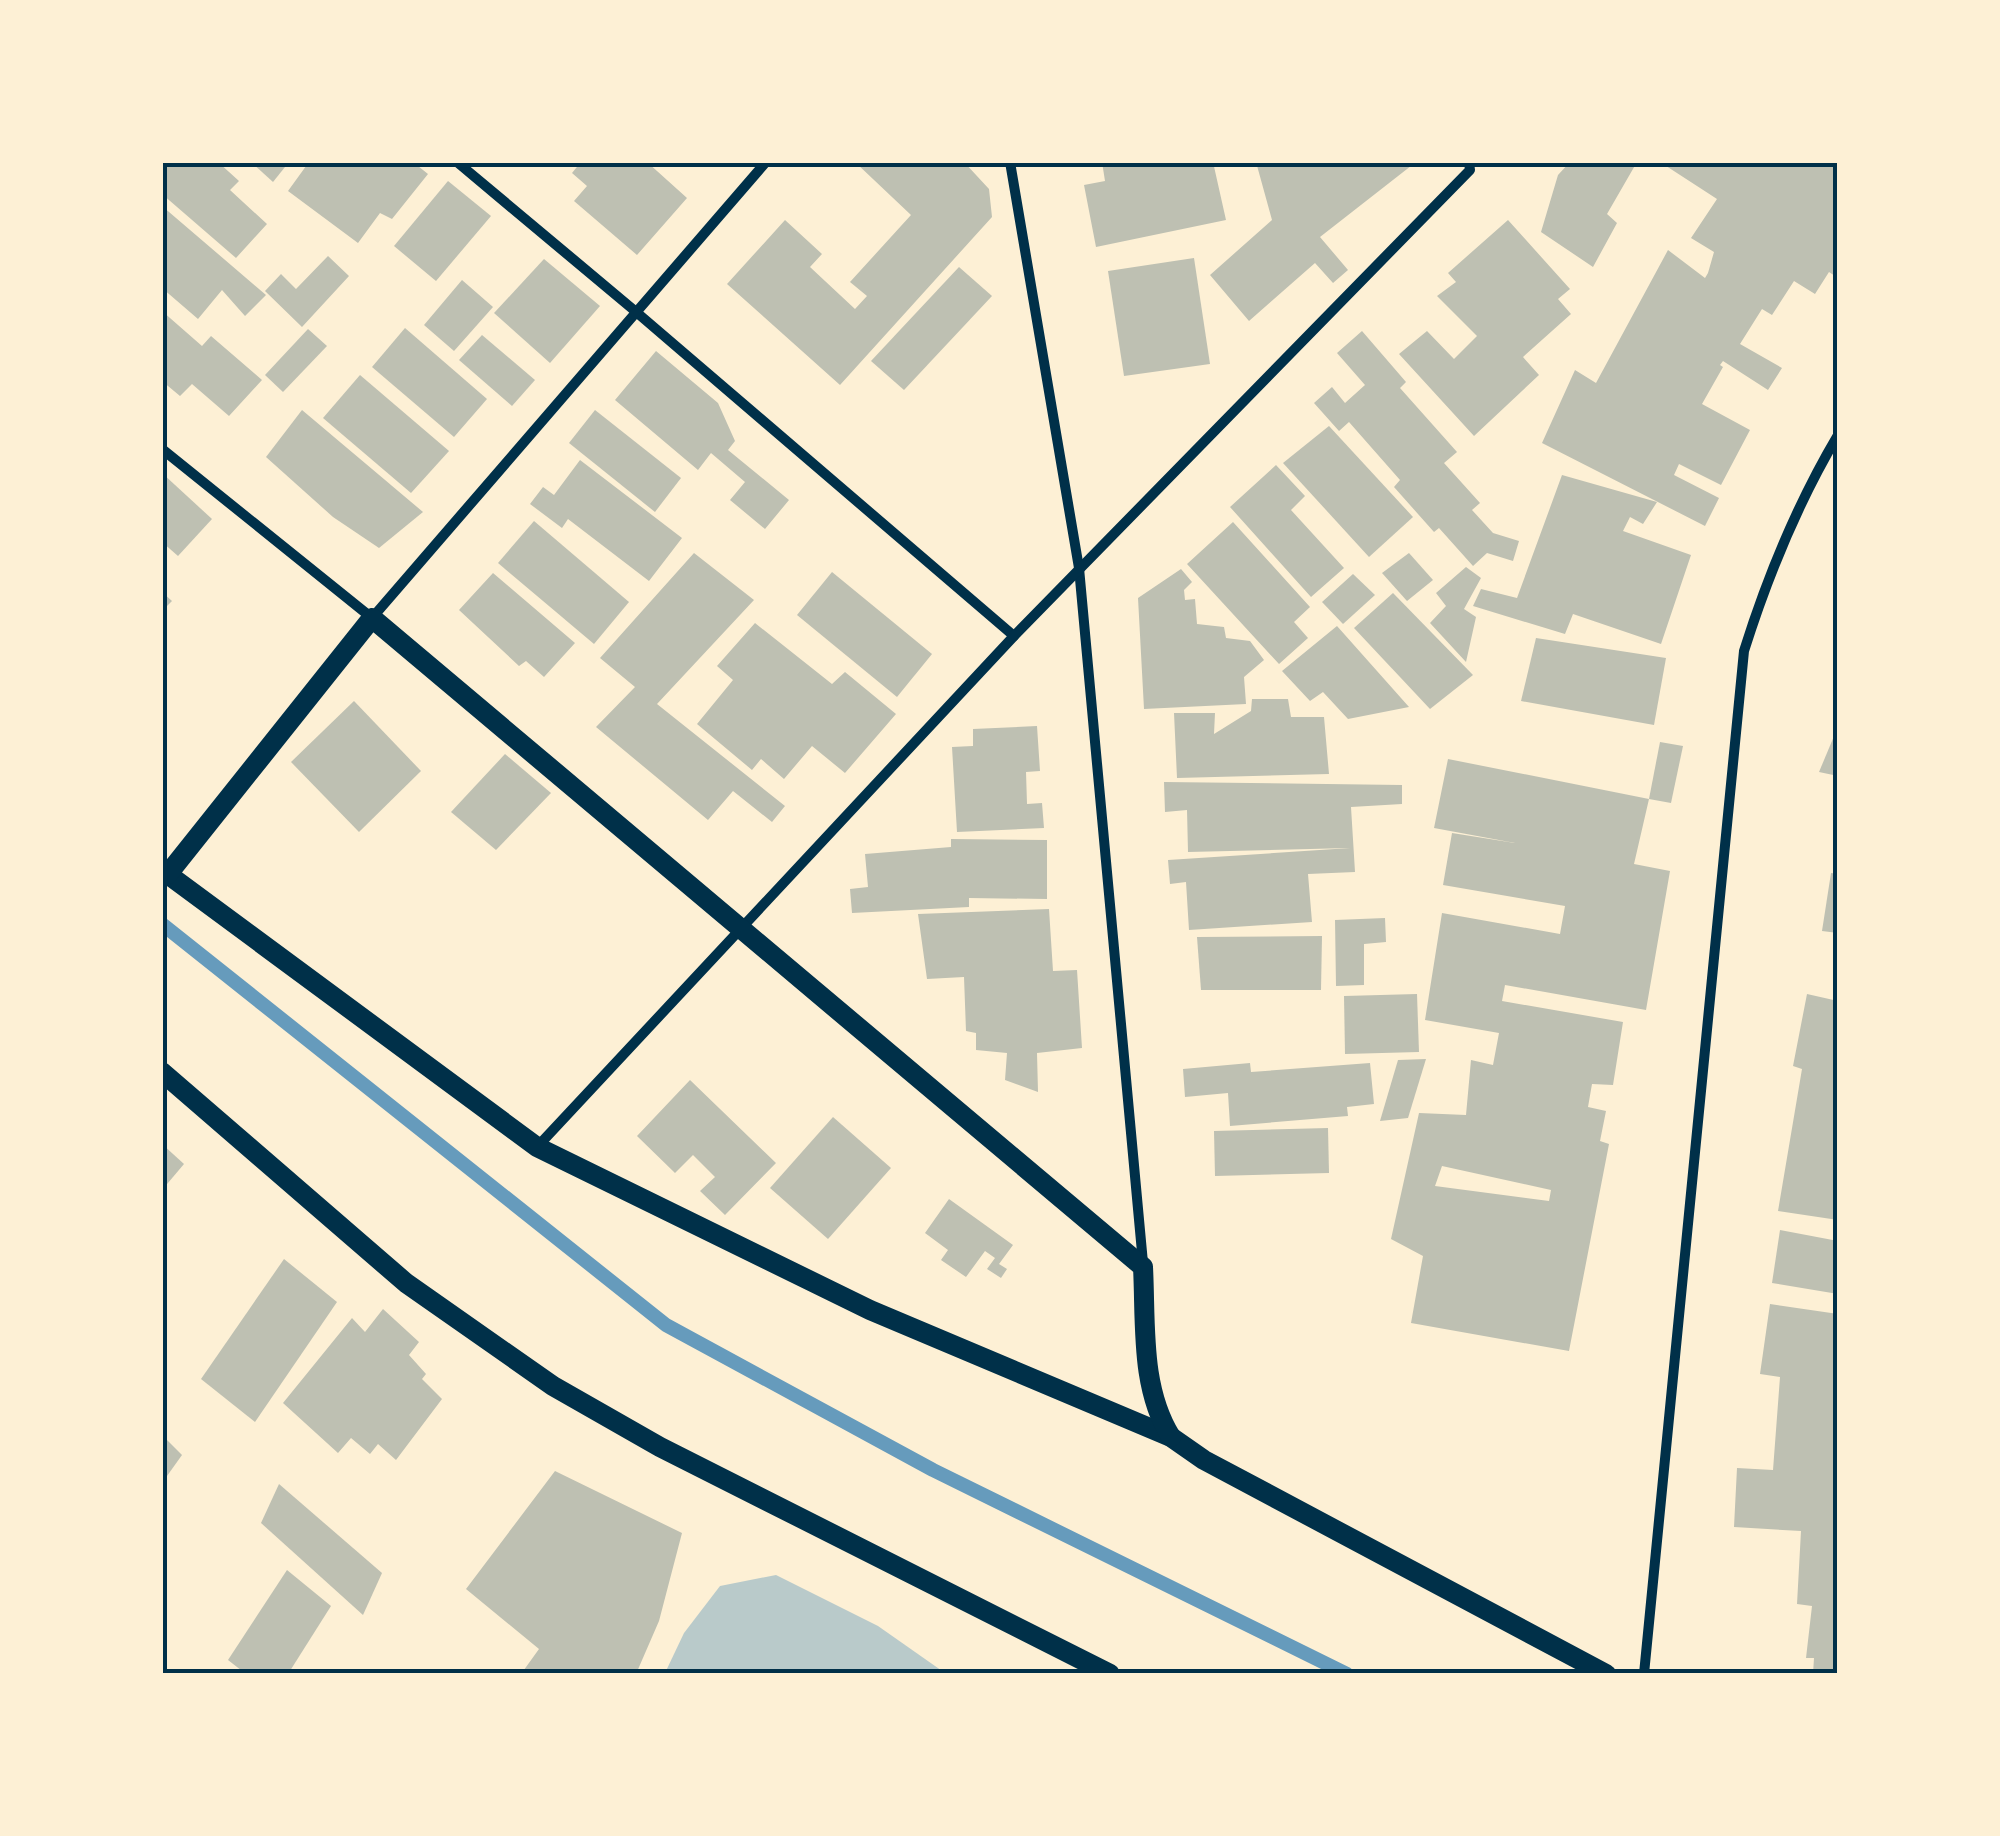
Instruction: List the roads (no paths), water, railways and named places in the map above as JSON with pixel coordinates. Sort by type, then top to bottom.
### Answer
[{"type":"main road","points":[[1171,1437],[1158,1415],[1149,1382],[1143,1267],[372,618],[165,872],[537,1147],[870,1310],[1171,1437],[1204,1460],[1606,1674]]},
{"type":"main road","points":[[162,1072],[406,1283],[553,1386],[660,1447],[1110,1674]]},
{"type":"street","points":[[457,162],[1014,636]]},
{"type":"street","points":[[162,449],[372,618],[766,162]]},
{"type":"street","points":[[1010,162],[1080,568],[1143,1267]]},
{"type":"street","points":[[537,1147],[1014,636],[1470,170],[1469,162]]},
{"type":"street","points":[[1644,1674],[1744,651],[1768,574],[1813,477],[1838,435]]},
{"type":"waterway","points":[[162,924],[666,1325],[933,1470],[1347,1674]]}]
